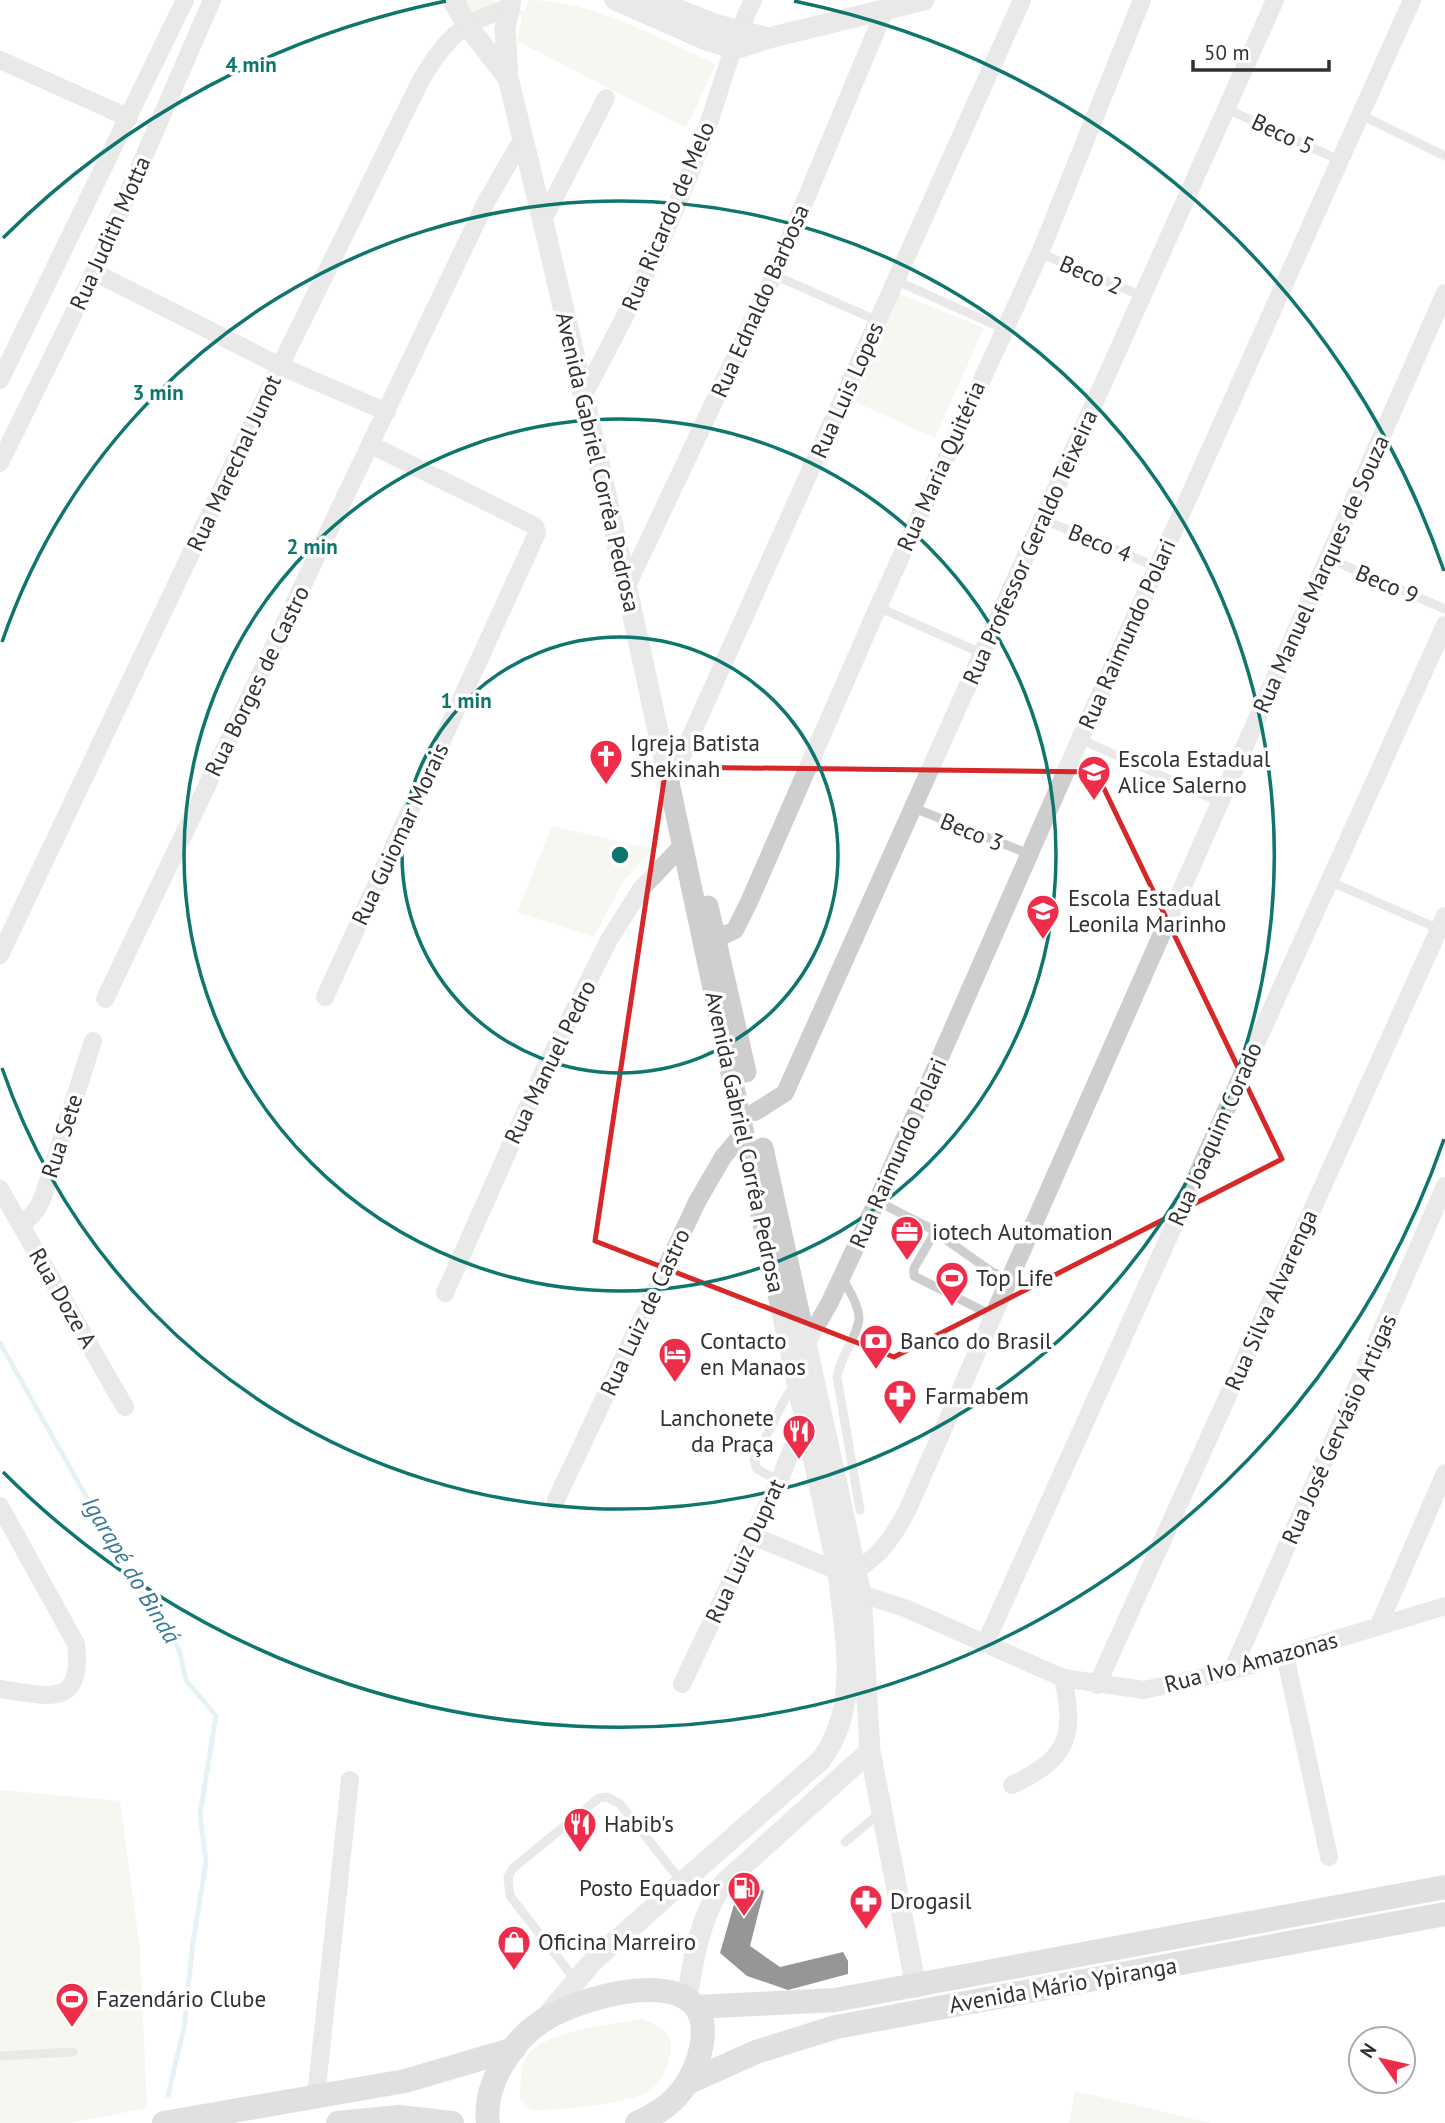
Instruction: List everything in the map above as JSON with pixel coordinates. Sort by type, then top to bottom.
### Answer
[{"type":"main road","name":"Avenida Mário Ypiranga","points":[[544,2020],[586,2002],[625,1991],[662,1989],[692,2003],[835,2000],[1445,1887]]},
{"type":"main road","name":"Avenida Mário Ypiranga","points":[[689,2082],[756,2052],[836,2027],[1445,1914]]},
{"type":"main road","points":[[637,2123],[664,2115],[689,2082],[702,2036],[701,2020],[692,2003]]},
{"type":"main road","points":[[488,2123],[493,2084],[514,2049],[544,2020]]},
{"type":"main road","points":[[164,2123],[405,2081],[514,2049]]},
{"type":"main road","points":[[338,2123],[399,2117],[452,2123]]},
{"type":"street","name":"Rua Judith Motta","points":[[0,380],[185,0]]},
{"type":"street","name":"Rua Judith Motta","points":[[0,463],[94,272],[212,0]]},
{"type":"street","name":"Avenida Gabriel Corrêa Pedrosa","points":[[453,0],[467,25],[508,78]]},
{"type":"street","points":[[615,0],[706,40],[769,38],[888,5],[924,0]]},
{"type":"street","points":[[654,0],[737,40]]},
{"type":"street","name":"Rua Ricardo de Melo","points":[[583,396],[637,295],[699,152],[753,0]]},
{"type":"street","name":"Rua Luis Lopes","points":[[671,780],[1022,0]]},
{"type":"street","name":"Rua Maria Quitéria","points":[[726,934],[1040,253],[1142,0]]},
{"type":"street","name":"Rua Professor Geraldo Teixeira","points":[[755,1112],[785,1093],[1275,0]]},
{"type":"street","name":"Rua Raimundo Polari","points":[[806,1344],[842,1277],[877,1201],[1080,739],[1412,0]]},
{"type":"street","name":"Avenida Gabriel Corrêa Pedrosa","points":[[510,4],[505,28],[508,78],[671,780],[682,846],[805,1417],[847,1570],[860,1594],[870,1751],[916,1987]]},
{"type":"street","name":"Rua Marechal Junot","points":[[0,955],[280,366],[421,80],[439,50],[454,34],[510,4]]},
{"type":"street","name":"Rua Ednaldo Barbosa","points":[[626,588],[774,275],[888,5]]},
{"type":"street","points":[[0,60],[129,118]]},
{"type":"street","points":[[543,220],[606,98]]},
{"type":"street","name":"Rua Borges de Castro","points":[[104,999],[486,202],[523,138]]},
{"type":"street","points":[[94,272],[280,366],[387,412]]},
{"type":"street","name":"Rua Manuel Marques de Souza","points":[[847,1570],[875,1558],[902,1521],[1445,293]]},
{"type":"street","name":"Rua Guiomar Morais","points":[[325,997],[536,541],[535,526],[371,445]]},
{"type":"street","name":"Rua Joaquim Corado","points":[[985,1644],[1445,625]]},
{"type":"street","name":"Avenida Gabriel Corrêa Pedrosa","points":[[544,2020],[593,1961],[821,1760],[837,1740],[844,1717],[848,1672],[847,1570],[806,1344],[755,1112],[726,934],[682,846]]},
{"type":"street","name":"Rua Manuel Pedro","points":[[444,1293],[544,1070],[610,940],[641,889],[682,846]]},
{"type":"street","name":"Rua Silva Alvarenga","points":[[1097,1685],[1442,922]]},
{"type":"street","name":"Rua Sete","points":[[22,1226],[37,1209],[43,1197],[93,1041]]},
{"type":"street","name":"Rua Luiz de Castro","points":[[556,1500],[697,1202],[723,1157],[745,1131]]},
{"type":"street","name":"Rua José Gervásio Artigas","points":[[1232,1671],[1445,1186]]},
{"type":"street","name":"Rua Doze A","points":[[0,1189],[125,1407]]},
{"type":"street","name":"Rua Luiz Duprat","points":[[682,1684],[779,1481],[805,1417]]},
{"type":"street","points":[[1378,1627],[1445,1473]]},
{"type":"street","points":[[0,1506],[76,1644],[79,1670],[70,1690],[54,1697],[0,1689]]},
{"type":"street","points":[[753,1536],[847,1570]]},
{"type":"street","name":"Rua Ivo Amazonas","points":[[860,1594],[905,1608],[1063,1678],[1144,1690],[1232,1671],[1445,1606]]},
{"type":"street","points":[[1285,1655],[1329,1857]]},
{"type":"street","points":[[1012,1786],[1038,1773],[1062,1751],[1070,1709],[1063,1678]]},
{"type":"street","points":[[692,2003],[701,1927],[711,1902],[724,1883],[870,1751]]},
{"type":"street","points":[[316,2096],[350,1780]]},
{"type":"lane","name":"Beco 5","points":[[1227,109],[1339,160]]},
{"type":"lane","points":[[1359,114],[1445,156]]},
{"type":"lane","name":"Beco 2","points":[[1040,253],[1142,296]]},
{"type":"lane","points":[[774,275],[878,321]]},
{"type":"lane","points":[[897,281],[1004,329]]},
{"type":"lane","name":"Beco 4","points":[[1044,520],[1157,567]]},
{"type":"lane","name":"Beco 9","points":[[1328,558],[1445,609]]},
{"type":"lane","points":[[877,607],[981,653]]},
{"type":"lane","points":[[1080,739],[1220,802]]},
{"type":"lane","name":"Beco 3","points":[[914,808],[1031,855]]},
{"type":"lane","points":[[1329,881],[1442,922]]},
{"type":"lane","points":[[877,1201],[928,1227],[934,1234],[992,1272],[1009,1279]]},
{"type":"lane","points":[[934,1234],[914,1268],[914,1276],[993,1316]]},
{"type":"lane","points":[[842,1277],[856,1306],[859,1320],[837,1377],[860,1510]]},
{"type":"lane","points":[[779,1481],[757,1469],[754,1460],[788,1395],[799,1383]]},
{"type":"lane","points":[[576,1981],[510,1896],[508,1877],[513,1868],[599,1798],[607,1797],[620,1804],[682,1882]]},
{"type":"lane","points":[[845,1842],[882,1812]]},
{"type":"lane","points":[[0,2056],[73,2053]]},
{"type":"highlighted area","points":[[666,767],[1096,772],[1282,1159],[894,1357],[595,1241]]},
{"type":"green space","points":[[456,0],[491,0],[525,11],[528,0],[577,6],[625,22],[716,64],[686,128],[517,41],[522,16],[489,6],[471,16]]},
{"type":"green space","points":[[895,292],[984,328],[935,438],[846,398]]},
{"type":"green space","points":[[552,826],[652,849],[624,880],[594,937],[517,912]]},
{"type":"green space","name":"Fazendário Clube","points":[[0,1790],[120,1801],[140,1949],[147,2108],[70,2123],[0,2123]]},
{"type":"green space","points":[[641,2019],[663,2029],[671,2043],[667,2067],[658,2083],[649,2091],[626,2100],[557,2109],[531,2110],[520,2100],[523,2066],[535,2047],[580,2030]]},
{"type":"green space","points":[[1075,2091],[1211,2123],[1069,2123]]},
{"type":"building","name":"Posto Equador","points":[[751,1884],[764,1891],[750,1946],[780,1967],[843,1952],[848,1961],[848,1974],[788,1990],[747,1976],[720,1953],[739,1887]]},
{"type":"waterway","name":"Igarapé do Bindá","points":[[0,1343],[138,1589],[164,1618],[180,1653],[186,1680],[216,1716],[200,1815],[206,1862],[193,1942],[184,2028],[168,2095]]},
{"type":"place","name":"Igreja Batista Shekinah","points":[[606,786]]},
{"type":"place","name":"Escola Estadual Alice Salerno","points":[[1094,802]]},
{"type":"place","name":"Escola Estadual Leonila Marinho","points":[[1043,941]]},
{"type":"place","name":"iotech Automation","points":[[907,1262]]},
{"type":"place","name":"Top Life","points":[[952,1308]]},
{"type":"place","name":"Banco do Brasil","points":[[876,1371]]},
{"type":"place","name":"Contacto en Manaos","points":[[675,1384]]},
{"type":"place","name":"Farmabem","points":[[900,1426]]},
{"type":"place","name":"Lanchonete da Praça","points":[[799,1461]]},
{"type":"place","name":"Habib's","points":[[580,1854]]},
{"type":"place","name":"Posto Equador","points":[[744,1918]]},
{"type":"place","name":"Drogasil","points":[[866,1931]]},
{"type":"place","name":"Oficina Marreiro","points":[[514,1972]]},
{"type":"place","name":"Fazendário Clube","points":[[72,2029]]}]
